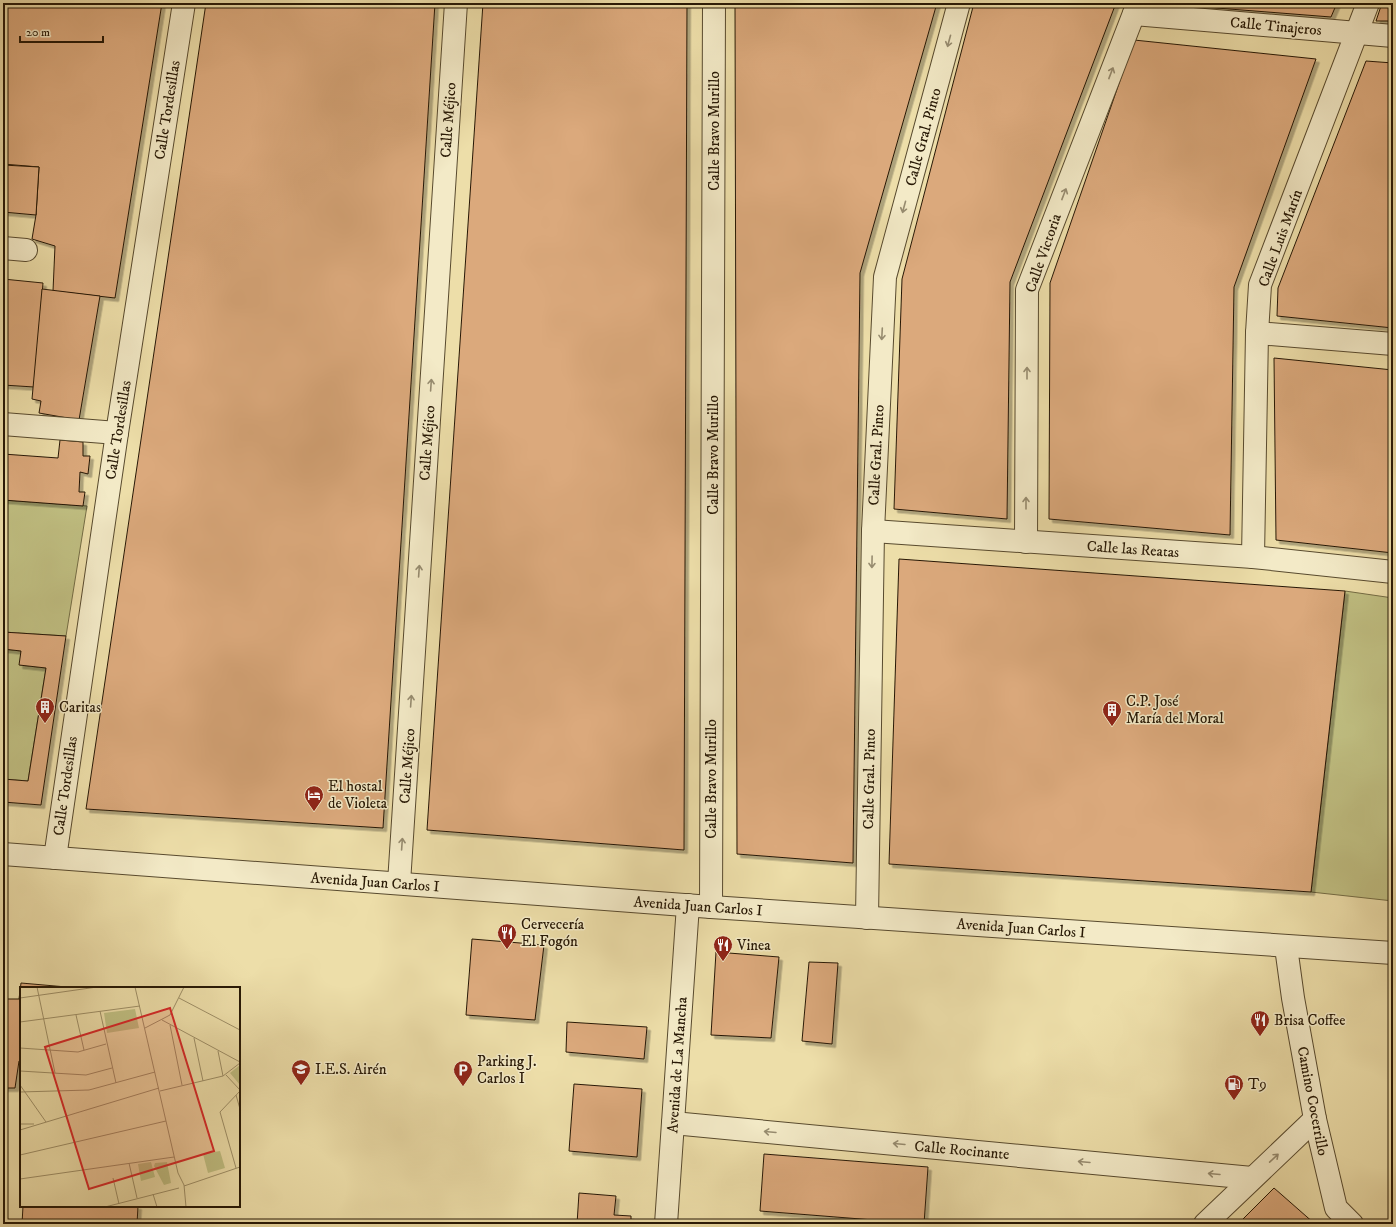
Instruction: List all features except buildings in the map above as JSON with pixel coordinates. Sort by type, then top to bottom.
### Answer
[{"type":"street","name":"Calle Tordesillas","points":[[55,858],[117,433],[184,3]]},
{"type":"street","name":"Calle Méjico","points":[[399,883],[456,3]]},
{"type":"street","name":"Calle Bravo Murillo","points":[[711,907],[714,3]]},
{"type":"street","name":"Calle Gral. Pinto","points":[[867,918],[873,531],[885,277],[959,3]]},
{"type":"street","name":"Calle Luis Marín","points":[[1253,557],[1257,333],[1260,285],[1368,3]]},
{"type":"street","name":"Calle Tinajeros","points":[[1136,8],[1393,36]]},
{"type":"street","name":"Calle Victoria","points":[[1026,542],[1027,290],[1136,8]]},
{"type":"street","points":[[3,248],[26,250]]},
{"type":"street","points":[[1257,333],[1393,344]]},
{"type":"street","points":[[3,424],[117,433]]},
{"type":"street","name":"Calle las Reatas","points":[[873,531],[1253,557],[1393,572]]},
{"type":"street","name":"Avenida Juan Carlos I","points":[[3,854],[688,906],[1393,953]]},
{"type":"street","name":"Avenida de La Mancha","points":[[666,1224],[688,906]]},
{"type":"street","name":"Camino Cocerrillo","points":[[1286,947],[1293,998],[1315,1119],[1336,1208],[1352,1224]]},
{"type":"street","points":[[1205,1224],[1315,1119]]},
{"type":"street","name":"Calle Rocinante","points":[[672,1123],[1252,1178]]},
{"type":"shaded area","points":[[3,500],[87,506],[66,636],[3,632]]},
{"type":"shaded area","points":[[1345,591],[1393,598],[1393,901],[1311,892]]},
{"type":"shaded area","points":[[3,649],[21,651],[20,665],[46,668],[28,781],[3,779]]},
{"type":"place","name":"Caritas","points":[[45,724]]},
{"type":"place","name":"C.P. José María del Moral","points":[[1112,727]]},
{"type":"place","name":"El hostal de Violeta","points":[[314,812]]},
{"type":"place","name":"Cervecería El Fogón","points":[[507,950]]},
{"type":"place","name":"Vinea","points":[[723,962]]},
{"type":"place","name":"Brisa Coffee","points":[[1260,1037]]},
{"type":"place","name":"I.E.S. Airén","points":[[301,1086]]},
{"type":"place","name":"Parking J. Carlos I","points":[[463,1087]]},
{"type":"place","name":"T9","points":[[1234,1101]]}]
